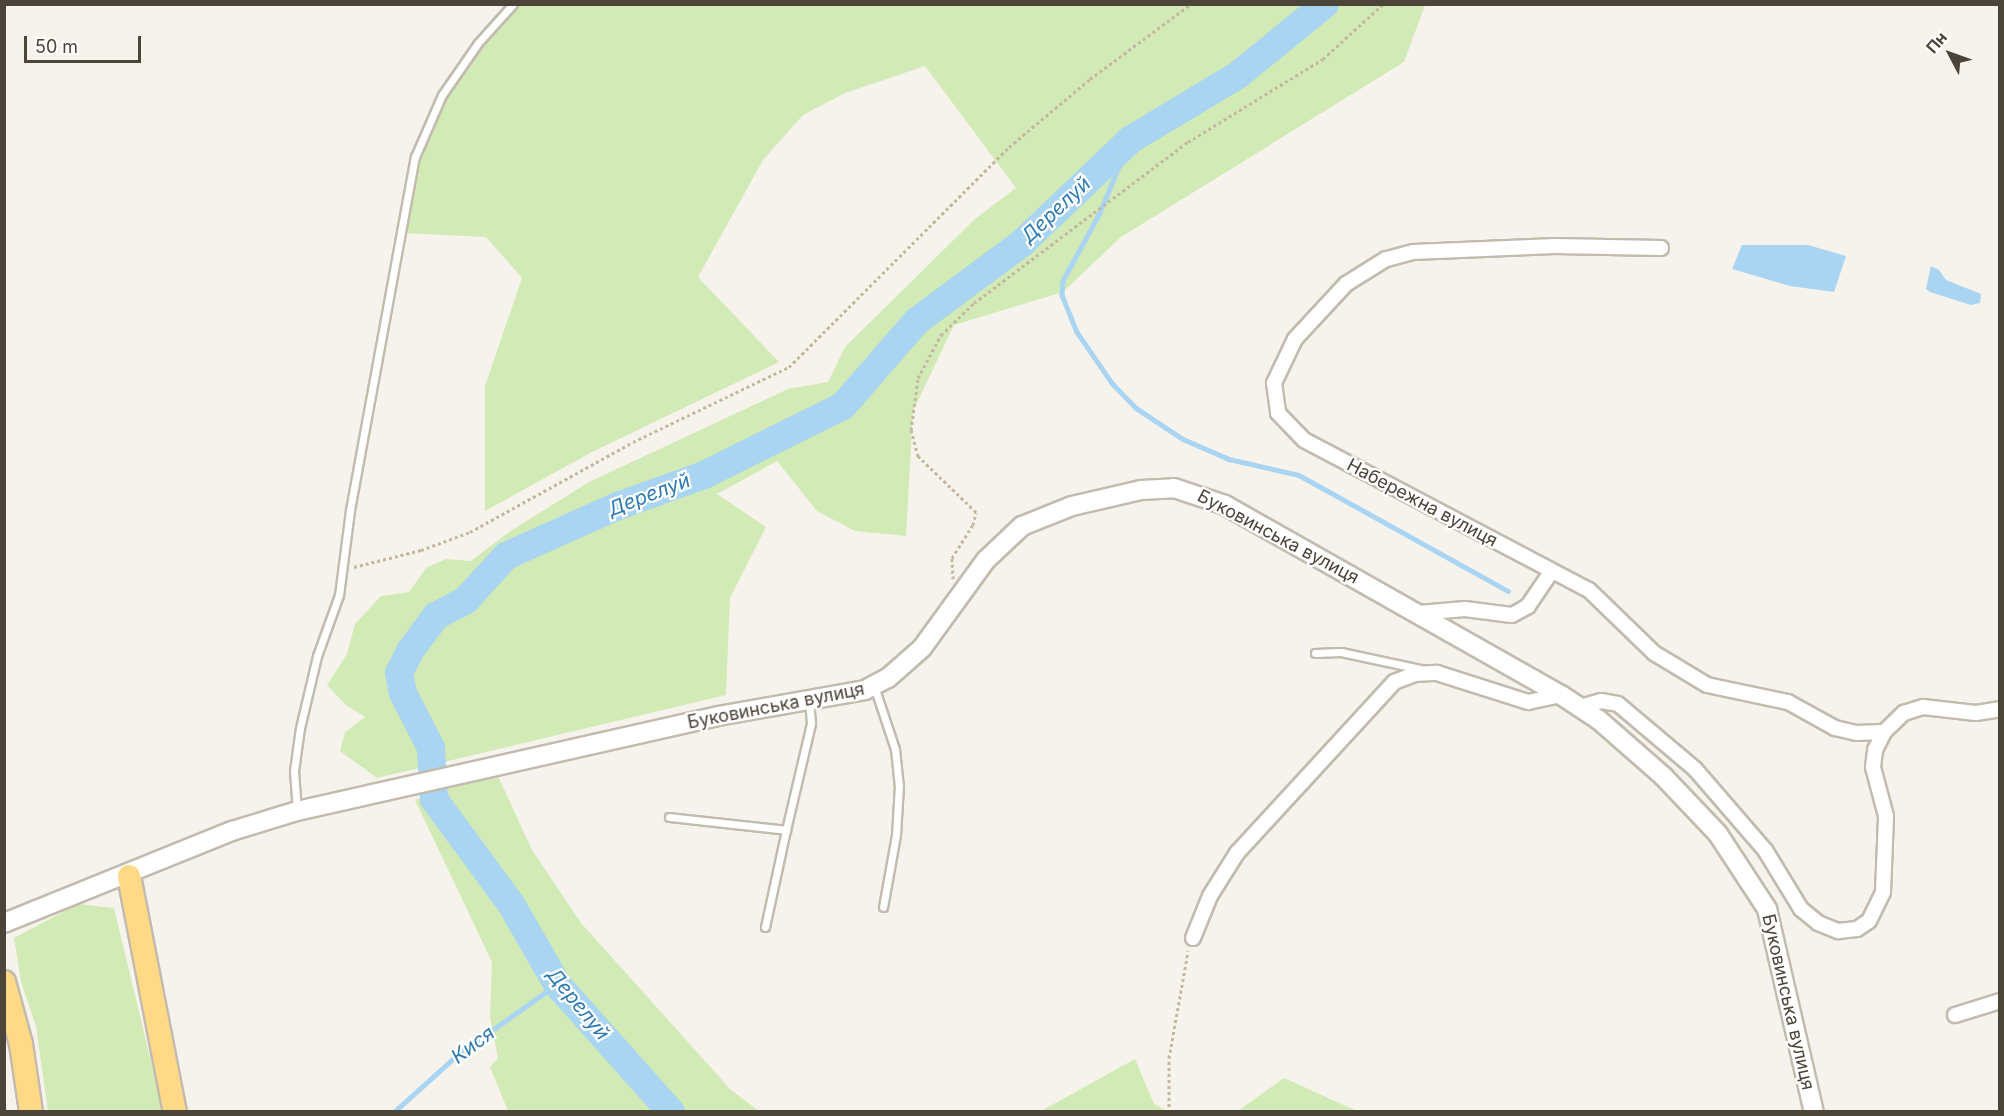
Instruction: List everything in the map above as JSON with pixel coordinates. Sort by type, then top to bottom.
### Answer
[{"type":"highway","points":[[129,876],[175,1112]]},
{"type":"highway","points":[[4,982],[21,1044],[31,1112]]},
{"type":"street","name":"Набережна вулиця","points":[[1661,248],[1555,246],[1413,252],[1386,259],[1358,275],[1317,312],[1288,348],[1275,376],[1273,396],[1278,413],[1298,436],[1593,593],[1654,653],[1698,681],[1788,702],[1841,730],[1884,732]]},
{"type":"street","name":"Буковинська вулиця","points":[[4,923],[129,876],[232,831],[297,811],[417,781],[491,767],[718,716],[809,702],[874,686],[922,648],[997,547],[1031,521],[1072,506],[1166,488],[1192,492],[1225,505],[1561,695],[1580,707],[1684,797],[1718,834],[1754,884],[1774,933],[1814,1112]]},
{"type":"street","points":[[1419,613],[1465,609],[1494,615],[1517,613],[1528,606],[1551,572]]},
{"type":"street","points":[[1193,938],[1210,896],[1237,854],[1384,690],[1407,677],[1437,673],[1528,702],[1561,695]]},
{"type":"street","points":[[1580,707],[1609,701],[1635,717],[1727,802],[1770,856],[1787,891],[1801,909],[1824,927],[1843,932],[1869,921],[1884,888],[1886,816],[1873,767],[1875,750],[1884,732],[1899,716],[1918,708],[1976,713],[2000,709]]},
{"type":"street","points":[[1955,1015],[2000,1001]]},
{"type":"lane","points":[[297,811],[294,771],[300,728],[344,570],[350,510],[415,157],[442,95],[478,43],[513,4]]},
{"type":"lane","points":[[1315,653],[1341,652],[1437,673]]},
{"type":"lane","points":[[874,686],[895,749],[899,785],[896,835],[883,907]]},
{"type":"lane","points":[[765,927],[811,723],[809,702]]},
{"type":"lane","points":[[669,817],[786,830]]},
{"type":"path","points":[[344,570],[421,550],[470,532],[633,442],[789,367],[1009,147],[1090,79],[1191,4]]},
{"type":"path","points":[[958,598],[951,575],[952,558],[973,525],[976,512],[918,456],[911,430],[918,378],[941,335],[974,303],[1188,142],[1323,60],[1383,4]]},
{"type":"path","points":[[1169,1112],[1169,1058],[1183,969],[1193,938]]},
{"type":"green space","points":[[520,4],[1425,5],[1404,62],[1121,237],[1063,292],[954,325],[913,411],[906,536],[855,531],[817,511],[777,461],[717,494],[766,527],[730,598],[726,695],[377,778],[340,751],[345,732],[365,717],[346,705],[327,685],[347,654],[355,624],[381,596],[409,592],[426,568],[446,559],[471,561],[509,532],[589,482],[788,389],[828,382],[845,347],[975,219],[1016,188],[925,66],[845,93],[803,115],[763,160],[698,277],[779,362],[594,451],[485,511],[485,386],[522,278],[486,237],[405,233],[420,158],[446,97],[482,47]]},
{"type":"green space","points":[[496,772],[532,850],[581,923],[731,1090],[759,1111],[508,1111],[490,1067],[498,1058],[490,1017],[492,962],[415,800]]},
{"type":"green space","points":[[78,904],[114,908],[163,1111],[48,1111],[36,1026],[21,982],[14,938]]},
{"type":"green space","points":[[1135,1059],[1154,1104],[1167,1111],[1041,1111]]},
{"type":"green space","points":[[1284,1078],[1357,1111],[1238,1111]]},
{"type":"water","points":[[1742,245],[1808,245],[1846,256],[1834,292],[1790,286],[1732,269]]},
{"type":"water","points":[[1931,266],[1939,270],[1946,280],[1981,294],[1980,303],[1971,305],[1926,289]]},
{"type":"waterway","name":"Дерелуй","points":[[671,1112],[557,984],[511,904],[434,799],[431,748],[403,693],[399,673],[410,651],[436,616],[466,600],[506,556],[618,506],[704,475],[843,406],[917,321],[1022,243],[1130,140],[1238,75],[1325,4]]},
{"type":"waterway","points":[[1130,140],[1100,213],[1063,281],[1062,295],[1077,332],[1112,383],[1136,408],[1183,439],[1229,459],[1299,475],[1508,591]]},
{"type":"waterway","name":"Кися","points":[[394,1112],[456,1056],[557,984]]}]
